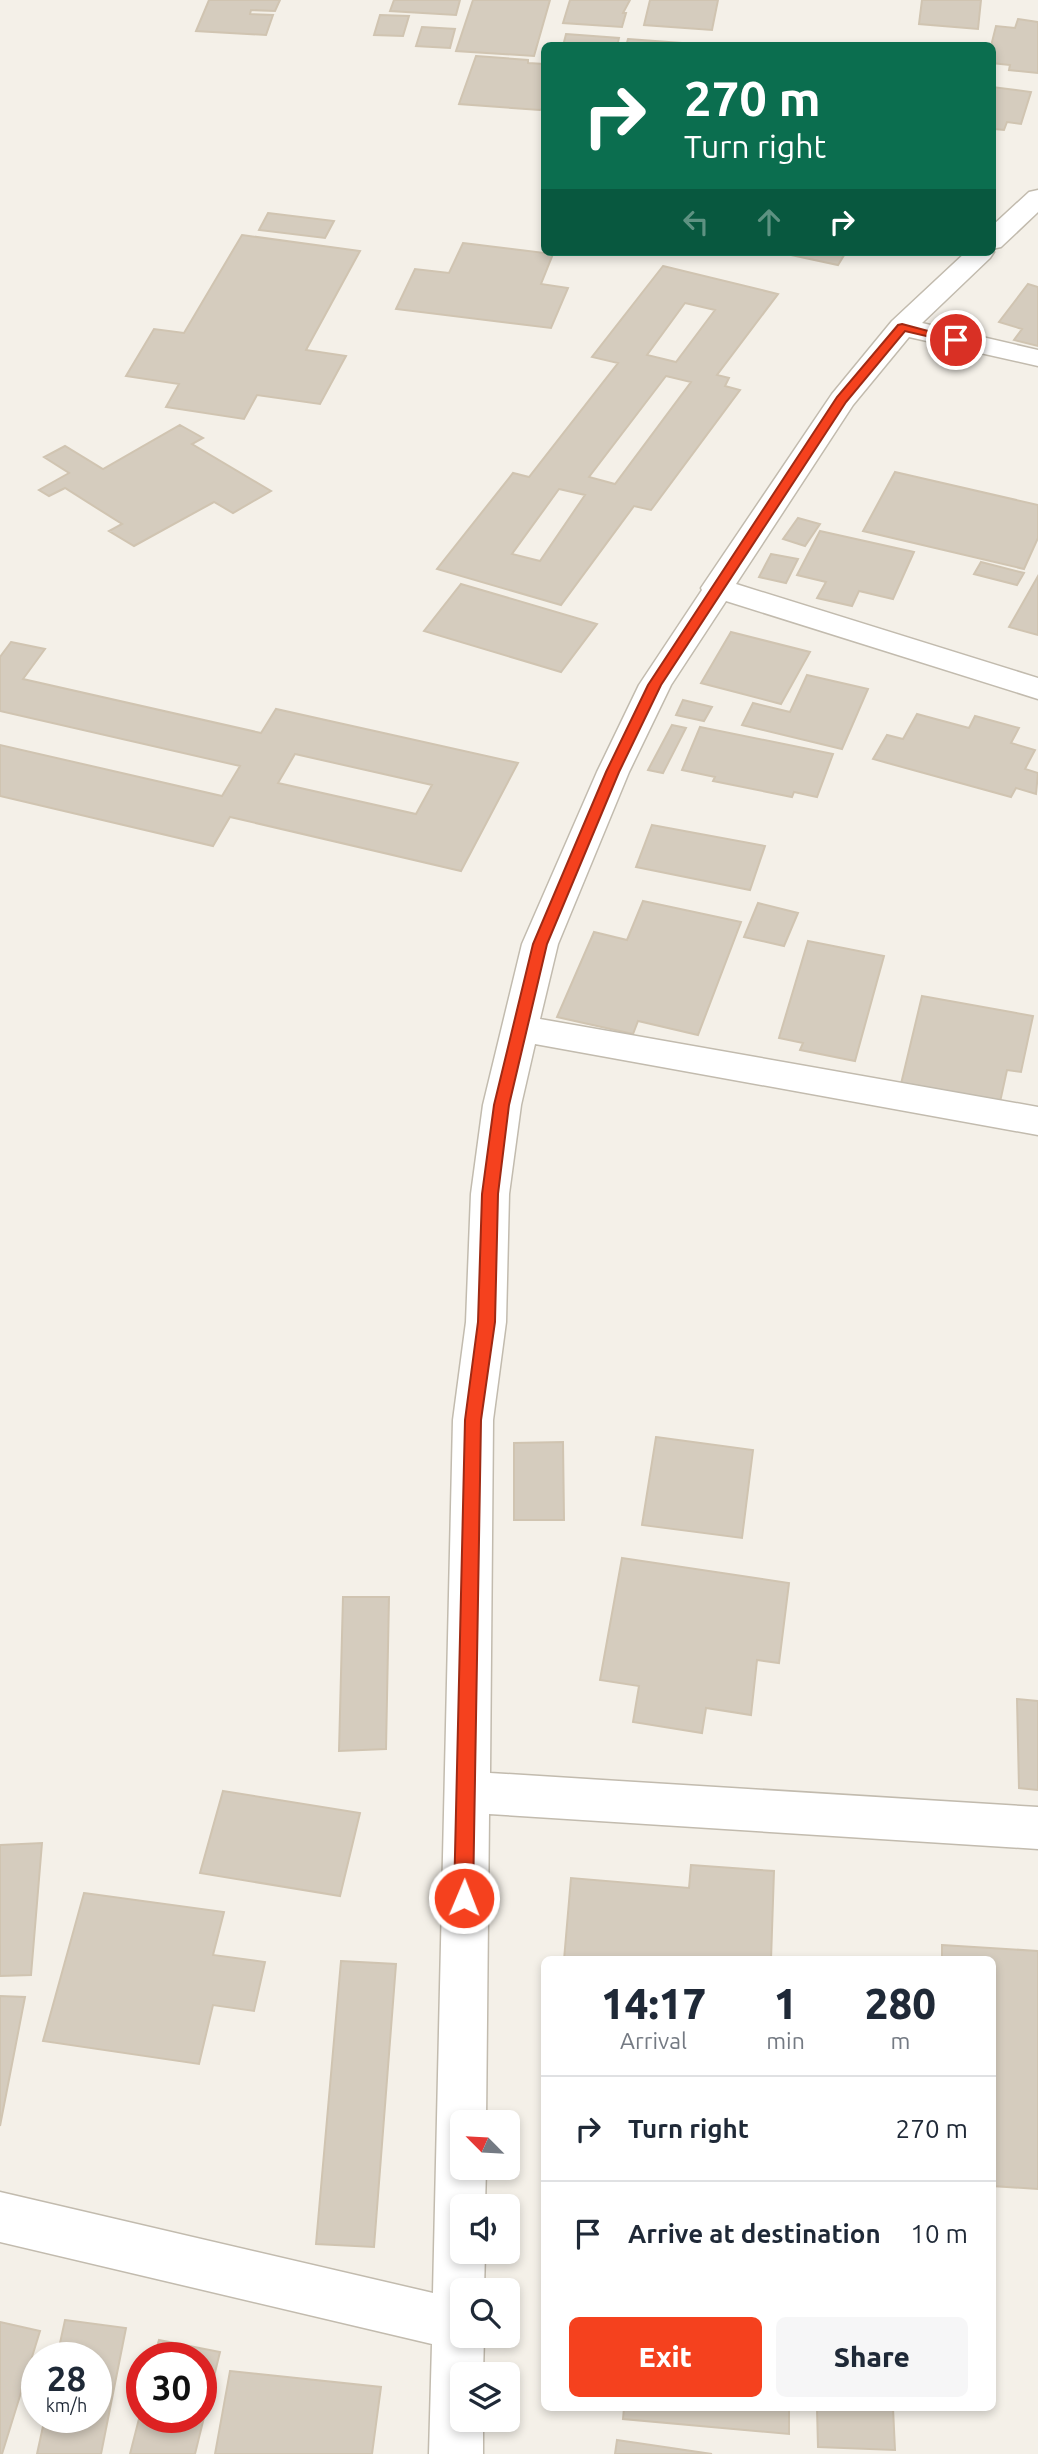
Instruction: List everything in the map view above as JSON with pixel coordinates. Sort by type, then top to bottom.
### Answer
[{"type":"street","points":[[996,205],[1031,204]]},
{"type":"street","points":[[996,237],[1031,204]]},
{"type":"street","points":[[458,2278],[473,1420],[486,1322],[490,1194],[502,1105],[540,944],[613,772],[654,685],[842,400],[902,327],[977,256]]},
{"type":"street","points":[[902,327],[1038,358]]},
{"type":"street","points":[[716,588],[1038,689]]},
{"type":"street","points":[[519,1028],[1038,1121]]},
{"type":"street","points":[[465,1792],[1038,1828]]},
{"type":"street","points":[[0,2217],[450,2322]]},
{"type":"street","points":[[456,2454],[457,2348]]},
{"type":"building","points":[[209,0],[280,0],[275,11],[251,10],[250,14],[273,15],[266,35],[196,31]]},
{"type":"building","points":[[394,0],[460,0],[456,15],[390,11]]},
{"type":"building","points":[[473,0],[550,0],[534,56],[456,51]]},
{"type":"building","points":[[570,0],[630,0],[623,13],[626,13],[622,27],[563,23]]},
{"type":"building","points":[[650,0],[718,0],[712,30],[644,25]]},
{"type":"building","points":[[922,0],[981,0],[978,29],[919,24]]},
{"type":"building","points":[[380,15],[409,16],[403,36],[374,35]]},
{"type":"building","points":[[1018,19],[1038,22],[1038,73],[1009,70],[1010,65],[996,63],[996,42],[992,42],[996,26],[1015,28]]},
{"type":"building","points":[[422,27],[455,29],[450,48],[416,46]]},
{"type":"building","points":[[566,34],[619,38],[618,42],[564,42]]},
{"type":"building","points":[[628,39],[668,42],[627,42]]},
{"type":"building","points":[[476,56],[528,60],[528,63],[541,64],[540,110],[459,104]]},
{"type":"building","points":[[996,88],[1031,92],[1021,124],[1007,122],[1004,130],[996,129]]},
{"type":"building","points":[[268,213],[334,221],[325,238],[259,230]]},
{"type":"building","points":[[242,235],[360,251],[306,350],[346,356],[320,404],[257,395],[244,419],[166,407],[179,384],[126,376],[154,329],[184,333]]},
{"type":"building","points":[[463,243],[541,253],[541,256],[552,256],[541,284],[568,288],[551,328],[396,309],[415,269],[449,273]]},
{"type":"building","points":[[796,256],[844,256],[838,265]]},
{"type":"building","points":[[663,266],[778,294],[717,375],[729,378],[725,386],[740,390],[651,510],[634,506],[561,605],[437,569],[513,473],[529,477],[618,363],[592,357]],"holes":[[[685,303],[715,310],[676,362],[647,355]],[[666,376],[691,382],[615,484],[589,477]],[[559,489],[585,495],[540,561],[512,554]]]},
{"type":"building","points":[[1028,284],[1038,287],[1038,346],[1014,340],[1022,329],[999,322]]},
{"type":"building","points":[[180,425],[203,438],[192,444],[271,491],[233,513],[214,502],[134,546],[109,531],[122,524],[65,488],[49,496],[39,490],[69,473],[44,457],[65,446],[103,469]]},
{"type":"building","points":[[895,472],[1038,505],[1038,538],[1024,569],[863,531]]},
{"type":"building","points":[[798,518],[820,524],[805,546],[783,539]]},
{"type":"building","points":[[820,531],[914,552],[893,599],[859,591],[852,606],[817,598],[826,582],[797,575]]},
{"type":"building","points":[[771,554],[798,559],[786,583],[759,577]]},
{"type":"building","points":[[981,562],[1024,573],[1017,585],[974,574]]},
{"type":"building","points":[[1038,576],[1038,635],[1009,627]]},
{"type":"building","points":[[461,584],[597,624],[561,672],[424,631]]},
{"type":"building","points":[[731,632],[810,652],[781,704],[701,683]]},
{"type":"building","points":[[11,642],[45,649],[23,679],[261,733],[276,709],[518,763],[461,871],[230,817],[213,846],[0,796],[0,745],[222,796],[240,766],[0,711],[0,657]],"holes":[[[295,754],[432,785],[416,814],[278,783]]]},
{"type":"building","points":[[807,675],[868,689],[842,749],[742,725],[753,703],[790,712]]},
{"type":"building","points":[[683,700],[712,707],[704,721],[676,715]]},
{"type":"building","points":[[917,714],[969,728],[975,716],[1019,728],[1011,743],[1035,750],[1025,769],[1038,773],[1036,794],[1016,788],[1011,797],[873,759],[887,735],[903,739]]},
{"type":"building","points":[[672,725],[686,728],[663,773],[648,770]]},
{"type":"building","points":[[700,727],[833,754],[817,797],[794,792],[792,797],[713,781],[715,777],[682,770]]},
{"type":"building","points":[[652,825],[765,846],[750,890],[636,867]]},
{"type":"building","points":[[643,901],[741,922],[698,1035],[638,1021],[633,1034],[557,1017],[594,932],[627,940]]},
{"type":"building","points":[[758,903],[798,913],[784,946],[744,937]]},
{"type":"building","points":[[808,941],[884,956],[855,1061],[800,1050],[803,1043],[779,1038]]},
{"type":"building","points":[[922,996],[1033,1016],[1021,1072],[1007,1070],[1000,1102],[901,1084]]},
{"type":"building","points":[[656,1437],[753,1450],[742,1538],[642,1525]]},
{"type":"building","points":[[563,1442],[564,1520],[514,1520],[514,1443]]},
{"type":"building","points":[[622,1558],[789,1583],[779,1663],[757,1660],[751,1715],[706,1708],[702,1733],[633,1722],[639,1686],[600,1680]]},
{"type":"building","points":[[343,1597],[389,1597],[386,1749],[339,1751]]},
{"type":"building","points":[[1017,1699],[1038,1701],[1038,1790],[1019,1788]]},
{"type":"building","points":[[223,1791],[360,1813],[340,1896],[200,1873]]},
{"type":"building","points":[[42,1843],[31,1975],[0,1976],[0,1845]]},
{"type":"building","points":[[691,1865],[774,1871],[771,1956],[564,1956],[571,1878],[689,1888]]},
{"type":"building","points":[[84,1893],[224,1912],[213,1955],[265,1962],[254,2011],[213,2005],[199,2064],[43,2041]]},
{"type":"building","points":[[942,1945],[1038,1951],[1038,2189],[996,2186],[996,1956],[942,1956]]},
{"type":"building","points":[[341,1961],[396,1964],[374,2247],[316,2244]]},
{"type":"building","points":[[0,1996],[25,1997],[0,2126]]},
{"type":"building","points":[[65,2320],[126,2328],[112,2399],[112,2342],[60,2342]]},
{"type":"building","points":[[0,2322],[40,2331],[37,2342],[21,2342],[21,2392],[0,2454]]},
{"type":"building","points":[[230,2371],[381,2387],[372,2454],[215,2454]]},
{"type":"building","points":[[624,2411],[789,2411],[789,2434],[623,2419]]},
{"type":"building","points":[[817,2411],[893,2411],[895,2450],[818,2447]]},
{"type":"building","points":[[42,2433],[105,2433],[101,2454],[37,2454]]},
{"type":"building","points":[[135,2433],[200,2433],[195,2454],[130,2454]]},
{"type":"building","points":[[617,2440],[712,2454],[615,2454]]},
{"type":"route","points":[[464,1898],[473,1420],[486,1322],[490,1194],[502,1105],[540,944],[613,772],[654,685],[842,400],[902,327],[956,340]]}]
